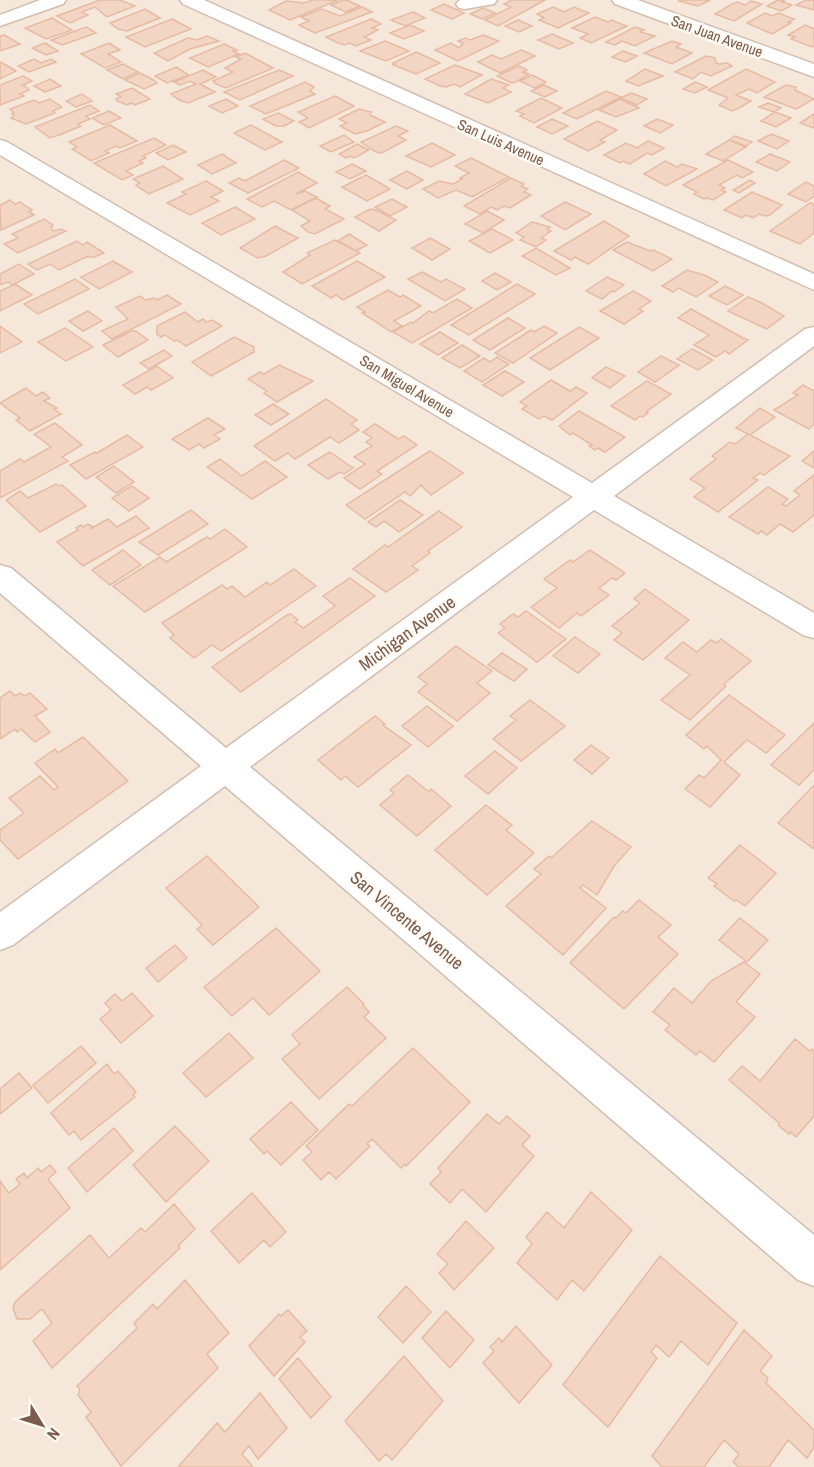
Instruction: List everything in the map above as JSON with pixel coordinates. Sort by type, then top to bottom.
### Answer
[{"type":"street","points":[[0,21],[57,0]]},
{"type":"street","name":"San Luis Avenue","points":[[189,0],[814,283]]},
{"type":"street","points":[[465,4],[488,0]]},
{"type":"street","name":"San Juan Avenue","points":[[621,0],[814,71]]},
{"type":"street","name":"San Miguel Avenue","points":[[0,146],[814,627]]},
{"type":"street","name":"Michigan Avenue","points":[[0,933],[814,334]]},
{"type":"street","name":"San Vincente Avenue","points":[[0,576],[814,1264]]},
{"type":"shaded area","points":[[0,0],[814,0],[814,1467],[0,1467]]},
{"type":"building","points":[[100,0],[120,0],[135,6],[107,17],[95,7],[82,12],[88,15],[70,23],[57,16]]},
{"type":"building","points":[[313,0],[338,0],[290,20],[269,10],[286,1],[304,3]]},
{"type":"building","points":[[343,0],[360,6],[346,12],[331,5]]},
{"type":"building","points":[[512,0],[545,0],[498,26],[485,20],[511,7],[504,4]]},
{"type":"building","points":[[681,0],[710,0],[698,6],[679,1]]},
{"type":"building","points":[[778,0],[792,5],[781,11],[767,6]]},
{"type":"building","points":[[806,0],[814,0],[814,10],[796,5]]},
{"type":"building","points":[[751,1],[762,4],[734,21],[715,14],[732,4],[738,2],[745,5]]},
{"type":"building","points":[[444,4],[464,13],[452,19],[431,10]]},
{"type":"building","points":[[362,7],[372,12],[315,33],[299,25],[309,21],[301,17],[322,9],[340,16]]},
{"type":"building","points":[[553,7],[564,12],[574,7],[589,13],[558,28],[539,20],[544,18],[537,14]]},
{"type":"building","points":[[483,8],[495,13],[482,19],[470,14]]},
{"type":"building","points":[[145,9],[160,18],[127,31],[118,29],[110,23]]},
{"type":"building","points":[[413,12],[425,18],[405,26],[391,20]]},
{"type":"building","points":[[765,13],[772,16],[778,13],[794,19],[772,34],[747,23]]},
{"type":"building","points":[[595,17],[627,26],[591,43],[580,38],[588,34],[572,28]]},
{"type":"building","points":[[52,18],[72,30],[46,39],[25,28]]},
{"type":"building","points":[[172,19],[191,29],[145,47],[126,37]]},
{"type":"building","points":[[371,19],[381,24],[372,28],[378,30],[364,37],[371,40],[356,46],[349,43],[345,45],[338,43],[326,37]]},
{"type":"building","points":[[518,20],[532,26],[519,32],[505,26]]},
{"type":"building","points":[[410,25],[424,31],[404,39],[390,33]]},
{"type":"building","points":[[805,25],[814,29],[814,46],[812,47],[791,39],[795,37],[788,35]]},
{"type":"building","points":[[86,27],[96,33],[62,45],[51,40]]},
{"type":"building","points":[[635,27],[644,30],[640,32],[655,36],[635,46],[622,41],[615,45],[606,42]]},
{"type":"building","points":[[552,34],[573,43],[559,49],[538,40]]},
{"type":"building","points":[[4,35],[20,44],[0,51],[0,36]]},
{"type":"building","points":[[483,35],[499,41],[458,61],[435,50],[451,43],[459,48],[463,43],[458,41],[465,38],[470,40]]},
{"type":"building","points":[[207,36],[219,41],[190,49],[168,61],[154,53],[188,38],[197,40]]},
{"type":"building","points":[[385,41],[409,51],[386,61],[360,51]]},
{"type":"building","points":[[672,41],[681,44],[676,47],[692,53],[672,64],[644,53]]},
{"type":"building","points":[[45,43],[58,51],[46,55],[32,48]]},
{"type":"building","points":[[109,43],[120,50],[108,54],[121,62],[105,68],[81,54]]},
{"type":"building","points":[[224,44],[237,50],[233,51],[239,54],[208,67],[190,58]]},
{"type":"building","points":[[521,50],[535,56],[500,73],[478,62],[492,55],[501,59]]},
{"type":"building","points":[[623,51],[637,56],[626,62],[612,57]]},
{"type":"building","points":[[416,52],[440,63],[416,74],[393,65],[395,64],[393,63]]},
{"type":"building","points":[[245,53],[273,68],[226,88],[213,81],[233,72],[225,68],[241,59],[236,57]]},
{"type":"building","points":[[706,56],[715,58],[716,63],[727,63],[732,66],[711,76],[701,72],[693,79],[675,72]]},
{"type":"building","points":[[34,59],[41,63],[51,59],[56,62],[29,72],[18,66]]},
{"type":"building","points":[[0,62],[6,65],[16,71],[0,79]]},
{"type":"building","points":[[123,64],[138,72],[123,79],[107,70]]},
{"type":"building","points":[[455,65],[482,75],[460,87],[454,84],[446,87],[440,86],[425,79]]},
{"type":"building","points":[[519,66],[527,70],[523,72],[529,74],[516,82],[512,83],[497,76]]},
{"type":"building","points":[[176,67],[189,75],[167,83],[155,76]]},
{"type":"building","points":[[645,69],[663,76],[638,86],[626,81]]},
{"type":"building","points":[[746,69],[775,82],[757,93],[749,89],[736,95],[751,101],[732,111],[719,105],[728,98],[708,90]]},
{"type":"building","points":[[203,70],[216,77],[200,84],[215,92],[188,103],[171,94],[196,84],[190,81],[180,85],[174,82]]},
{"type":"building","points":[[279,70],[293,76],[240,100],[224,92]]},
{"type":"building","points":[[140,73],[157,83],[144,89],[125,80]]},
{"type":"building","points":[[532,75],[546,82],[535,88],[520,81]]},
{"type":"building","points":[[23,76],[32,81],[21,86],[24,85],[29,90],[20,94],[24,96],[0,105],[0,85]]},
{"type":"building","points":[[50,79],[61,86],[45,92],[34,86]]},
{"type":"building","points":[[491,79],[509,85],[503,88],[511,92],[488,103],[465,94]]},
{"type":"building","points":[[305,82],[314,87],[310,91],[315,94],[266,114],[250,106]]},
{"type":"building","points":[[695,82],[707,87],[695,93],[683,89]]},
{"type":"building","points":[[544,85],[557,91],[545,97],[531,91]]},
{"type":"building","points":[[786,85],[796,87],[795,90],[814,99],[796,109],[764,97]]},
{"type":"building","points":[[132,88],[150,99],[135,105],[117,101],[116,99],[121,97],[116,94]]},
{"type":"building","points":[[606,91],[621,97],[577,119],[563,113]]},
{"type":"building","points":[[631,93],[647,99],[637,105],[621,98]]},
{"type":"building","points":[[82,94],[92,101],[76,107],[66,101]]},
{"type":"building","points":[[335,96],[354,106],[309,128],[299,122],[308,118],[298,112]]},
{"type":"building","points":[[541,98],[562,108],[534,123],[520,116],[524,114],[516,111]]},
{"type":"building","points":[[50,99],[62,107],[53,111],[55,113],[26,124],[11,118],[14,113],[10,109],[34,100],[39,103]]},
{"type":"building","points":[[226,99],[238,106],[222,113],[209,106]]},
{"type":"building","points":[[620,99],[639,108],[616,117],[599,110]]},
{"type":"building","points":[[768,103],[781,108],[774,112],[759,107]]},
{"type":"building","points":[[90,105],[99,111],[86,116],[90,119],[78,124],[81,126],[62,134],[50,138],[35,127]]},
{"type":"building","points":[[359,109],[371,112],[370,115],[385,122],[355,134],[340,126],[347,123],[339,119]]},
{"type":"building","points":[[109,111],[121,118],[104,125],[92,118]]},
{"type":"building","points":[[775,112],[791,118],[776,127],[761,121]]},
{"type":"building","points":[[278,113],[294,121],[284,126],[276,126],[263,119]]},
{"type":"building","points":[[814,114],[814,128],[800,123]]},
{"type":"building","points":[[552,119],[568,126],[552,134],[537,127]]},
{"type":"building","points":[[657,119],[673,125],[660,133],[644,126]]},
{"type":"building","points":[[597,121],[617,130],[600,140],[605,142],[588,151],[564,139]]},
{"type":"building","points":[[110,125],[137,141],[120,148],[116,146],[105,151],[109,153],[91,161],[72,149],[77,147],[69,142]]},
{"type":"building","points":[[251,125],[282,142],[265,150],[234,133]]},
{"type":"building","points":[[396,126],[408,131],[398,136],[406,140],[382,153],[376,152],[361,142]]},
{"type":"building","points":[[771,134],[789,141],[777,149],[758,141]]},
{"type":"building","points":[[344,135],[354,142],[331,152],[320,146]]},
{"type":"building","points":[[735,136],[752,142],[746,146],[729,140]]},
{"type":"building","points":[[154,138],[166,145],[143,156],[146,158],[139,161],[143,163],[126,171],[133,175],[122,180],[94,163]]},
{"type":"building","points":[[729,140],[746,147],[723,161],[706,154]]},
{"type":"building","points":[[648,141],[664,148],[652,155],[647,153],[630,164],[623,161],[620,163],[604,155],[626,143],[637,148]]},
{"type":"building","points":[[432,143],[455,155],[431,167],[406,156]]},
{"type":"building","points":[[357,144],[369,150],[354,158],[350,156],[346,158],[339,154]]},
{"type":"building","points":[[173,145],[186,152],[168,160],[156,153]]},
{"type":"building","points":[[222,154],[236,163],[212,174],[198,165]]},
{"type":"building","points":[[770,154],[790,162],[777,171],[756,162]]},
{"type":"building","points":[[471,158],[509,177],[472,197],[456,190],[438,198],[423,189],[439,181],[453,184],[462,179],[460,178],[469,173],[455,166]]},
{"type":"building","points":[[284,160],[299,168],[248,193],[229,183],[239,178],[245,181]]},
{"type":"building","points":[[728,160],[753,172],[742,178],[737,175],[719,185],[725,188],[721,190],[726,192],[713,200],[694,194],[697,192],[683,185]]},
{"type":"building","points":[[665,161],[677,167],[682,164],[697,169],[666,186],[644,174]]},
{"type":"building","points":[[352,164],[366,171],[350,179],[336,172]]},
{"type":"building","points":[[163,166],[183,179],[149,194],[136,185],[140,183],[133,179]]},
{"type":"building","points":[[407,171],[423,180],[407,189],[390,180]]},
{"type":"building","points":[[298,172],[317,183],[296,194],[305,191],[317,197],[291,210],[274,201],[262,207],[247,199]]},
{"type":"building","points":[[366,175],[390,189],[367,201],[342,187]]},
{"type":"building","points":[[511,178],[524,184],[521,186],[528,189],[524,192],[531,195],[510,208],[504,206],[497,210],[491,207],[480,214],[464,206]]},
{"type":"building","points":[[750,180],[755,183],[739,193],[733,190]]},
{"type":"building","points":[[206,181],[223,191],[211,197],[219,201],[190,215],[167,203],[186,194],[182,192]]},
{"type":"building","points":[[806,182],[814,186],[814,196],[806,202],[788,194]]},
{"type":"building","points":[[752,192],[782,205],[770,215],[759,214],[753,218],[746,215],[742,218],[724,210]]},
{"type":"building","points":[[316,198],[330,206],[325,209],[344,219],[315,234],[301,226],[310,221],[292,210]]},
{"type":"building","points":[[392,199],[407,207],[390,216],[375,207]]},
{"type":"building","points":[[10,200],[15,204],[20,202],[32,210],[29,212],[34,215],[1,230],[0,205]]},
{"type":"building","points":[[565,202],[591,214],[565,230],[541,216]]},
{"type":"building","points":[[810,203],[814,204],[814,233],[800,244],[770,231]]},
{"type":"building","points":[[235,207],[255,219],[221,235],[202,223]]},
{"type":"building","points":[[370,209],[396,220],[379,231],[355,217]]},
{"type":"building","points":[[487,211],[504,220],[483,233],[465,224]]},
{"type":"building","points":[[44,219],[53,225],[51,229],[54,231],[61,229],[66,231],[18,253],[4,244],[18,238],[12,234]]},
{"type":"building","points":[[604,221],[629,236],[588,264],[575,257],[571,260],[554,251]]},
{"type":"building","points":[[532,222],[550,227],[547,229],[551,231],[541,238],[546,240],[536,247],[520,240],[524,237],[516,233]]},
{"type":"building","points":[[275,226],[298,238],[258,258],[240,248]]},
{"type":"building","points":[[492,229],[513,240],[490,253],[469,241]]},
{"type":"building","points":[[349,234],[367,245],[356,251],[338,241]]},
{"type":"building","points":[[430,238],[450,249],[432,260],[412,248]]},
{"type":"building","points":[[335,240],[360,253],[302,284],[283,272],[310,255],[307,253]]},
{"type":"building","points":[[77,241],[83,245],[87,242],[104,253],[86,257],[59,270],[50,264],[37,270],[28,264]]},
{"type":"building","points":[[627,242],[672,259],[653,271],[613,250]]},
{"type":"building","points":[[536,248],[570,268],[556,275],[522,256]]},
{"type":"building","points":[[113,261],[132,272],[99,289],[81,277]]},
{"type":"building","points":[[357,261],[385,277],[343,300],[336,295],[331,298],[312,286]]},
{"type":"building","points":[[19,264],[34,274],[12,285],[8,282],[0,285],[0,274]]},
{"type":"building","points":[[687,270],[718,282],[696,297],[679,288],[673,292],[662,286]]},
{"type":"building","points":[[422,272],[441,282],[446,279],[465,289],[445,301],[408,279]]},
{"type":"building","points":[[495,273],[511,282],[497,290],[482,281]]},
{"type":"building","points":[[607,277],[624,285],[602,299],[586,291]]},
{"type":"building","points":[[75,279],[89,289],[38,314],[24,304]]},
{"type":"building","points":[[15,284],[32,295],[0,311],[0,291]]},
{"type":"building","points":[[517,284],[535,294],[469,335],[451,325]]},
{"type":"building","points":[[725,286],[743,295],[727,305],[709,296]]},
{"type":"building","points":[[388,290],[400,297],[403,295],[421,306],[394,321],[402,326],[391,332],[362,313],[365,312],[357,307]]},
{"type":"building","points":[[633,291],[651,301],[639,309],[643,311],[624,324],[600,311]]},
{"type":"building","points":[[167,295],[181,304],[112,339],[102,331],[128,319],[116,307],[140,296],[146,300],[154,298],[157,300]]},
{"type":"building","points":[[748,297],[784,316],[767,329],[728,311]]},
{"type":"building","points":[[457,299],[472,308],[412,343],[393,332],[413,323],[429,311],[433,313]]},
{"type":"building","points":[[691,309],[748,340],[729,354],[725,351],[716,357],[694,345],[709,335],[678,318]]},
{"type":"building","points":[[88,311],[102,321],[83,331],[69,321]]},
{"type":"building","points":[[185,312],[198,322],[203,319],[207,322],[212,320],[222,326],[186,346],[165,335],[161,337],[157,334],[157,326]]},
{"type":"building","points":[[508,318],[525,328],[490,350],[473,340]]},
{"type":"building","points":[[0,326],[22,342],[0,353]]},
{"type":"building","points":[[544,326],[557,333],[513,363],[495,353],[531,330],[534,332]]},
{"type":"building","points":[[579,327],[599,338],[550,370],[530,358]]},
{"type":"building","points":[[65,328],[93,347],[66,361],[38,342]]},
{"type":"building","points":[[136,331],[148,340],[118,357],[103,345]]},
{"type":"building","points":[[440,332],[458,343],[438,355],[420,344]]},
{"type":"building","points":[[234,337],[254,347],[254,352],[211,376],[192,362]]},
{"type":"building","points":[[462,345],[480,356],[460,368],[442,358]]},
{"type":"building","points":[[692,349],[713,360],[698,370],[677,359]]},
{"type":"building","points":[[164,350],[172,356],[149,369],[140,363]]},
{"type":"building","points":[[661,356],[679,365],[655,382],[638,372]]},
{"type":"building","points":[[497,357],[509,364],[482,382],[464,371],[484,358],[490,362]]},
{"type":"building","points":[[279,365],[313,381],[277,402],[264,393],[267,391],[248,379],[260,372],[264,374]]},
{"type":"building","points":[[157,366],[173,378],[151,390],[147,387],[135,394],[123,385]]},
{"type":"building","points":[[606,367],[625,376],[610,388],[592,378]]},
{"type":"building","points":[[505,371],[524,382],[502,396],[483,385]]},
{"type":"building","points":[[551,380],[570,391],[576,387],[587,393],[552,420],[544,416],[539,419],[522,409],[527,406],[520,402]]},
{"type":"building","points":[[647,381],[671,394],[646,412],[648,413],[643,417],[640,416],[635,420],[611,406]]},
{"type":"building","points":[[803,385],[814,391],[814,424],[809,429],[774,410],[798,395],[793,393]]},
{"type":"building","points":[[26,388],[36,396],[43,392],[50,398],[44,401],[57,408],[54,409],[61,414],[30,431],[16,420],[20,418],[0,403]]},
{"type":"building","points":[[326,399],[357,420],[351,424],[359,430],[339,443],[330,437],[295,459],[288,453],[275,461],[254,446]]},
{"type":"building","points":[[273,404],[289,414],[271,425],[255,415]]},
{"type":"building","points":[[760,408],[775,417],[750,435],[790,456],[764,475],[760,473],[753,478],[758,480],[718,512],[694,497],[705,488],[690,479],[716,459],[712,456],[730,442],[735,444],[748,434],[736,428]]},
{"type":"building","points":[[579,411],[625,437],[605,452],[598,448],[595,450],[589,446],[592,445],[573,433],[570,435],[559,426]]},
{"type":"building","points":[[208,418],[225,429],[214,435],[220,439],[204,448],[199,444],[189,450],[172,439]]},
{"type":"building","points":[[55,423],[82,445],[62,457],[68,461],[0,498],[0,471],[20,459],[24,462],[51,447],[34,434]]},
{"type":"building","points":[[375,424],[398,439],[404,436],[417,445],[377,471],[382,474],[360,489],[344,478],[365,464],[354,457],[372,446],[366,442],[372,438],[363,432]]},
{"type":"building","points":[[127,435],[143,447],[86,479],[70,465],[97,453]]},
{"type":"building","points":[[430,451],[463,473],[431,495],[421,485],[410,496],[405,492],[365,519],[346,505]]},
{"type":"building","points":[[814,451],[814,468],[802,461]]},
{"type":"building","points":[[330,452],[353,468],[344,474],[340,472],[328,479],[308,465]]},
{"type":"building","points":[[220,459],[242,476],[265,461],[287,477],[252,499],[207,467]]},
{"type":"building","points":[[114,466],[134,482],[116,493],[96,477]]},
{"type":"building","points":[[814,475],[814,515],[793,532],[780,524],[767,535],[761,531],[758,534],[729,517],[768,487],[788,499],[782,504],[786,506],[800,495],[794,491]]},
{"type":"building","points":[[56,484],[62,485],[86,506],[40,532],[6,500],[20,491],[28,498]]},
{"type":"building","points":[[132,486],[149,498],[129,511],[112,498]]},
{"type":"building","points":[[400,500],[423,515],[399,532],[384,521],[376,527],[368,522]]},
{"type":"building","points":[[191,510],[208,524],[158,555],[139,542]]},
{"type":"building","points":[[439,511],[462,527],[428,551],[430,553],[412,566],[418,570],[386,592],[353,569],[385,545],[388,547]]},
{"type":"building","points":[[136,516],[149,528],[83,566],[57,542],[78,530],[76,528],[81,525],[83,527],[88,524],[92,526],[90,529],[108,519],[117,527]]},
{"type":"building","points":[[225,529],[247,547],[145,612],[113,586],[160,557],[166,562],[207,537],[210,539]]},
{"type":"building","points":[[123,550],[141,565],[110,585],[92,570]]},
{"type":"building","points":[[590,550],[625,573],[616,580],[612,578],[599,588],[609,595],[581,616],[577,613],[559,628],[531,607],[557,588],[544,579],[570,560],[573,562]]},
{"type":"building","points":[[294,569],[316,586],[221,651],[212,645],[194,658],[170,638],[174,635],[162,623],[222,585],[227,589],[232,586],[245,597],[267,582],[270,585]]},
{"type":"building","points":[[350,578],[375,596],[241,692],[212,667],[287,615],[291,614],[298,620],[295,622],[303,628],[335,606],[323,596]]},
{"type":"building","points":[[645,589],[689,620],[643,660],[614,640],[622,633],[612,626],[640,603],[634,599]]},
{"type":"building","points":[[526,611],[566,639],[537,662],[498,633],[505,628],[500,624],[513,614],[518,617]]},
{"type":"building","points":[[575,637],[600,654],[578,673],[553,656]]},
{"type":"building","points":[[721,639],[751,661],[724,684],[726,686],[690,720],[661,700],[690,675],[665,658],[683,642],[697,652],[711,640],[717,643]]},
{"type":"building","points":[[456,646],[492,671],[477,683],[490,693],[457,721],[418,692],[427,684],[418,677]]},
{"type":"building","points":[[502,653],[527,669],[514,681],[488,665]]},
{"type":"building","points":[[10,691],[15,696],[20,693],[25,696],[30,693],[47,709],[35,716],[50,732],[35,742],[21,729],[17,732],[15,729],[0,739],[0,698]]},
{"type":"building","points":[[729,695],[785,735],[766,753],[747,740],[724,762],[740,775],[710,807],[685,789],[699,775],[704,778],[721,760],[707,746],[704,749],[686,735]]},
{"type":"building","points":[[530,700],[565,726],[521,761],[493,739],[516,720],[510,716]]},
{"type":"building","points":[[427,706],[453,726],[428,747],[402,726]]},
{"type":"building","points":[[375,716],[385,724],[383,725],[411,745],[358,787],[345,776],[341,780],[318,760]]},
{"type":"building","points":[[814,723],[814,770],[799,785],[771,765]]},
{"type":"building","points":[[83,737],[128,781],[18,859],[0,840],[0,830],[24,813],[9,798],[40,776],[54,790],[58,787],[35,763],[55,749],[58,753]]},
{"type":"building","points":[[591,745],[609,758],[592,774],[574,760]]},
{"type":"building","points":[[495,751],[517,768],[488,794],[465,776]]},
{"type":"building","points":[[408,775],[429,792],[431,789],[451,806],[417,836],[380,805],[394,793],[390,790]]},
{"type":"building","points":[[814,785],[814,849],[778,823]]},
{"type":"building","points":[[486,805],[512,825],[506,830],[534,853],[487,895],[435,850]]},
{"type":"building","points":[[592,821],[631,847],[614,866],[597,895],[583,885],[580,888],[606,908],[563,955],[506,906],[541,874],[534,869],[549,856],[551,858]]},
{"type":"building","points":[[740,845],[776,873],[745,906],[714,886],[717,884],[708,878]]},
{"type":"building","points":[[207,856],[259,907],[213,945],[197,929],[202,925],[166,888]]},
{"type":"building","points":[[639,900],[671,925],[658,937],[678,954],[624,1009],[570,963],[614,917],[616,918],[623,911],[626,913]]},
{"type":"building","points":[[740,918],[768,940],[747,962],[719,940]]},
{"type":"building","points":[[276,928],[320,971],[269,1015],[253,998],[232,1016],[204,987]]},
{"type":"building","points":[[175,945],[187,958],[158,982],[146,968]]},
{"type":"building","points":[[744,962],[760,974],[736,1002],[755,1017],[714,1062],[700,1051],[696,1055],[665,1030],[670,1025],[653,1012],[674,988],[692,1003],[711,981]]},
{"type":"building","points":[[347,987],[369,1012],[364,1017],[386,1038],[319,1099],[282,1059],[300,1044],[292,1035]]},
{"type":"building","points":[[132,993],[153,1016],[121,1043],[100,1019],[111,1010],[105,1003],[115,994],[122,1001]]},
{"type":"building","points":[[229,1033],[253,1058],[206,1097],[183,1073]]},
{"type":"building","points":[[795,1039],[810,1051],[812,1049],[814,1051],[814,1116],[796,1137],[778,1125],[779,1123],[729,1080],[742,1066],[760,1081]]},
{"type":"building","points":[[81,1046],[96,1063],[48,1103],[33,1085]]},
{"type":"building","points":[[413,1048],[470,1102],[406,1166],[405,1164],[401,1168],[372,1139],[367,1144],[370,1146],[336,1179],[329,1172],[321,1180],[303,1160],[312,1152],[306,1146],[349,1104],[352,1106]]},
{"type":"building","points":[[107,1064],[114,1074],[118,1071],[136,1092],[133,1095],[135,1097],[81,1140],[74,1131],[69,1135],[51,1113]]},
{"type":"building","points":[[19,1073],[32,1088],[0,1114],[0,1089]]},
{"type":"building","points":[[291,1102],[318,1130],[281,1165],[267,1151],[264,1154],[250,1139]]},
{"type":"building","points":[[487,1114],[499,1124],[507,1116],[530,1136],[522,1145],[534,1156],[486,1212],[462,1189],[450,1203],[430,1184],[441,1172],[438,1168]]},
{"type":"building","points":[[175,1126],[209,1161],[166,1202],[133,1165]]},
{"type":"building","points":[[114,1128],[133,1151],[87,1192],[68,1168]]},
{"type":"building","points":[[50,1165],[56,1172],[48,1179],[70,1208],[0,1270],[0,1181],[9,1193],[20,1184],[16,1179],[24,1173],[27,1178],[38,1168],[41,1172]]},
{"type":"building","points":[[591,1192],[632,1230],[584,1291],[572,1280],[557,1300],[517,1263],[532,1244],[526,1237],[547,1212],[564,1228]]},
{"type":"building","points":[[252,1193],[286,1232],[270,1247],[264,1240],[239,1263],[211,1231]]},
{"type":"building","points":[[174,1204],[195,1229],[178,1246],[180,1248],[52,1368],[33,1341],[52,1323],[42,1309],[30,1319],[17,1319],[13,1308],[15,1302],[90,1235],[109,1258],[141,1228],[145,1232]]},
{"type":"building","points":[[466,1221],[494,1248],[454,1290],[439,1273],[448,1264],[437,1254]]},
{"type":"building","points":[[660,1256],[737,1323],[708,1365],[681,1341],[669,1357],[656,1345],[651,1352],[657,1358],[608,1427],[563,1385]]},
{"type":"building","points":[[185,1280],[229,1333],[207,1354],[218,1368],[121,1466],[86,1417],[91,1412],[78,1395],[80,1389],[77,1386],[137,1328],[134,1323],[153,1304],[157,1309]]},
{"type":"building","points":[[406,1286],[431,1312],[403,1343],[378,1317]]},
{"type":"building","points":[[288,1310],[307,1331],[300,1337],[305,1342],[274,1376],[249,1346],[279,1314],[281,1316]]},
{"type":"building","points":[[446,1311],[474,1340],[450,1368],[422,1338]]},
{"type":"building","points":[[516,1326],[552,1365],[519,1403],[483,1363],[494,1351],[490,1347],[499,1338],[502,1342]]},
{"type":"building","points":[[744,1330],[772,1356],[760,1371],[768,1378],[766,1383],[814,1430],[814,1447],[807,1458],[788,1440],[769,1467],[739,1467],[733,1462],[739,1454],[724,1440],[704,1467],[662,1467],[652,1456]]},
{"type":"building","points":[[404,1356],[443,1401],[392,1460],[386,1454],[379,1461],[345,1421]]},
{"type":"building","points":[[298,1358],[331,1397],[311,1418],[279,1379]]},
{"type":"building","points":[[260,1393],[287,1428],[258,1459],[249,1446],[242,1454],[253,1467],[178,1467],[217,1423],[225,1432]]}]
